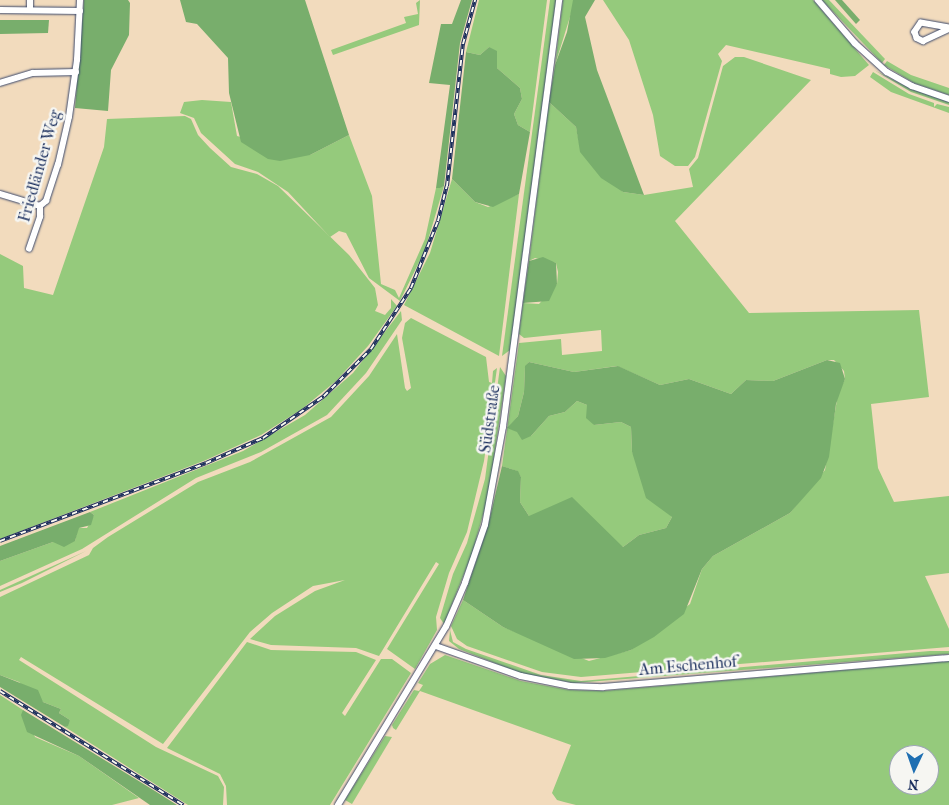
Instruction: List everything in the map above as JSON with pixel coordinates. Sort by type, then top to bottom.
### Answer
[{"type":"street","points":[[30,0],[30,10]]},
{"type":"street","name":"Friedländer Weg","points":[[29,249],[40,217],[40,206],[46,201],[58,165],[76,72],[80,0]]},
{"type":"street","name":"Südstraße","points":[[338,805],[436,646],[476,556],[498,465],[559,0]]},
{"type":"street","points":[[818,0],[856,43],[887,72],[912,86],[949,99]]},
{"type":"street","points":[[0,10],[80,11]]},
{"type":"street","points":[[920,23],[949,28],[923,41],[917,38],[915,32],[920,23]]},
{"type":"street","points":[[0,83],[33,73],[76,72]]},
{"type":"street","points":[[0,194],[40,206]]},
{"type":"street","name":"Am Eschenhof","points":[[436,646],[521,676],[570,686],[603,687],[949,658]]},
{"type":"green space","points":[[84,0],[128,0],[130,3],[129,35],[111,70],[108,111],[75,108]]},
{"type":"green space","points":[[180,0],[305,0],[349,135],[310,155],[280,161],[268,159],[241,142],[229,93],[228,58],[197,24],[186,22]]},
{"type":"green space","points":[[420,0],[419,25],[333,55],[331,50],[406,23],[404,17],[418,14],[416,3]]},
{"type":"green space","points":[[461,0],[472,0],[460,43],[444,186],[436,188],[450,85],[429,83],[441,24],[452,24]]},
{"type":"green space","points":[[479,0],[547,0],[530,132],[518,125],[514,114],[522,99],[520,88],[497,68],[489,47],[480,55],[466,52]]},
{"type":"green space","points":[[550,0],[556,0],[510,350],[502,356]]},
{"type":"green space","points":[[563,0],[573,0],[574,4],[555,65]]},
{"type":"green space","points":[[573,0],[595,0],[585,17],[597,70],[644,195],[623,192],[601,178],[580,152],[576,127],[549,102],[555,65],[567,32]]},
{"type":"green space","points":[[603,0],[813,0],[869,65],[855,76],[841,77],[830,74],[830,69],[726,45],[718,54],[722,61],[695,157],[688,166],[675,166],[660,156],[653,115],[629,40]]},
{"type":"green space","points":[[822,0],[829,0],[885,59],[882,63]]},
{"type":"green space","points":[[835,0],[842,0],[860,20],[856,24]]},
{"type":"green space","points":[[0,20],[49,20],[48,33],[0,34]]},
{"type":"green space","points":[[489,47],[497,51],[497,68],[520,88],[522,99],[514,114],[518,125],[530,132],[519,194],[493,207],[475,202],[452,179],[466,52],[480,55]]},
{"type":"green space","points":[[735,57],[744,57],[811,80],[675,221],[749,313],[919,310],[929,397],[871,404],[878,468],[894,502],[949,496],[949,573],[925,576],[949,629],[949,647],[581,677],[542,672],[467,646],[457,639],[451,626],[463,600],[503,627],[589,661],[631,650],[690,604],[702,569],[713,556],[790,513],[825,470],[838,394],[845,379],[844,371],[834,360],[827,360],[773,381],[746,380],[731,394],[689,379],[660,385],[617,366],[574,372],[529,362],[525,367],[524,392],[518,416],[508,428],[531,436],[549,416],[565,412],[577,401],[587,405],[594,425],[621,422],[631,427],[632,452],[672,517],[666,528],[639,535],[623,547],[529,516],[520,502],[521,477],[517,471],[502,466],[519,343],[561,339],[562,355],[602,351],[601,330],[524,338],[519,334],[523,303],[539,304],[557,284],[558,272],[556,263],[535,258],[529,261],[549,102],[576,127],[581,152],[623,192],[644,195],[693,187],[689,169],[698,158],[723,66]]},
{"type":"green space","points":[[887,61],[911,75],[949,88],[949,95],[914,83],[884,65]]},
{"type":"green space","points":[[874,70],[911,89],[949,102],[949,105],[911,92]]},
{"type":"green space","points":[[873,72],[909,94],[934,103],[934,107],[937,104],[949,107],[949,113],[891,92],[870,77]]},
{"type":"green space","points":[[202,100],[231,102],[237,136],[310,155],[349,135],[372,196],[381,284],[395,290],[399,298],[425,239],[436,188],[444,186],[425,250],[400,301],[369,278],[346,233],[339,231],[330,237],[288,192],[258,172],[235,164],[201,133],[194,118],[180,113],[184,102]]},
{"type":"green space","points":[[185,116],[191,119],[198,135],[231,167],[257,174],[278,186],[349,255],[375,288],[378,305],[375,311],[385,315],[391,308],[391,299],[397,306],[368,346],[336,381],[302,409],[261,435],[206,460],[0,539],[0,254],[23,266],[24,288],[53,295],[104,147],[107,119]]},
{"type":"green space","points":[[452,179],[475,202],[488,207],[519,194],[499,356],[404,305],[430,253]]},
{"type":"green space","points":[[543,257],[556,263],[557,284],[549,301],[523,303],[529,261]]},
{"type":"green space","points":[[401,311],[402,320],[366,373],[327,415],[261,452],[196,478],[82,549],[0,586],[0,561],[53,542],[75,541],[78,528],[87,528],[94,515],[90,512],[243,451],[305,415],[353,373]]},
{"type":"green space","points":[[411,318],[486,357],[489,382],[492,383],[493,371],[497,368],[484,461],[467,532],[449,573],[436,617],[437,630],[415,669],[387,649],[439,564],[436,562],[379,656],[356,648],[271,645],[250,639],[275,616],[315,591],[345,580],[313,586],[272,613],[250,632],[163,744],[21,657],[19,660],[156,747],[218,776],[224,787],[223,805],[188,805],[65,727],[70,720],[59,713],[61,709],[43,702],[19,682],[0,675],[0,597],[89,555],[93,548],[108,537],[198,482],[250,462],[331,417],[369,376],[397,334],[407,391],[411,388],[402,338],[405,323]]},
{"type":"green space","points":[[827,360],[840,363],[845,379],[836,404],[829,457],[821,478],[790,513],[713,556],[702,569],[684,614],[654,637],[631,650],[605,658],[574,659],[503,627],[463,600],[488,526],[502,466],[518,471],[521,477],[520,502],[529,516],[572,497],[623,547],[639,535],[666,528],[672,517],[646,498],[632,452],[631,427],[621,422],[594,425],[586,418],[587,405],[577,401],[565,412],[549,416],[531,436],[522,440],[517,432],[507,428],[518,416],[524,392],[525,366],[529,362],[574,372],[618,366],[660,385],[689,379],[731,394],[746,380],[773,381]]},
{"type":"green space","points":[[500,367],[506,376],[488,497],[472,554],[444,624],[440,618],[453,574],[467,543],[485,479]]},
{"type":"green space","points":[[90,512],[94,515],[91,525],[79,528],[75,541],[64,547],[53,542],[0,561],[0,546]]},
{"type":"green space","points":[[86,551],[22,583],[0,592],[0,590]]},
{"type":"green space","points":[[450,630],[453,642],[466,649],[541,675],[581,681],[930,651],[949,651],[949,654],[574,683],[523,674],[459,649],[449,641]]},
{"type":"green space","points":[[247,642],[271,650],[356,652],[376,660],[342,713],[345,716],[381,659],[392,659],[411,673],[330,805],[227,805],[226,786],[220,774],[167,748]]},
{"type":"green space","points":[[445,655],[521,681],[569,690],[603,691],[949,661],[949,805],[576,805],[557,800],[552,793],[571,745],[420,691],[396,730],[393,728],[392,725],[414,690],[419,691],[423,685],[418,683],[430,664]]},
{"type":"green space","points":[[0,675],[38,690],[43,702],[61,709],[59,713],[70,720],[68,726],[65,727],[0,687]]},
{"type":"green space","points":[[0,695],[23,710],[35,737],[79,756],[139,798],[112,805],[0,805]]},
{"type":"green space","points":[[23,710],[177,805],[150,805],[79,756],[27,732],[21,715]]},
{"type":"green space","points":[[385,736],[392,737],[352,804],[345,800]]},
{"type":"railway","points":[[0,541],[206,463],[263,438],[324,396],[371,349],[411,288],[438,221],[447,186],[463,44],[475,0]]},
{"type":"railway","points":[[0,691],[183,805]]}]
